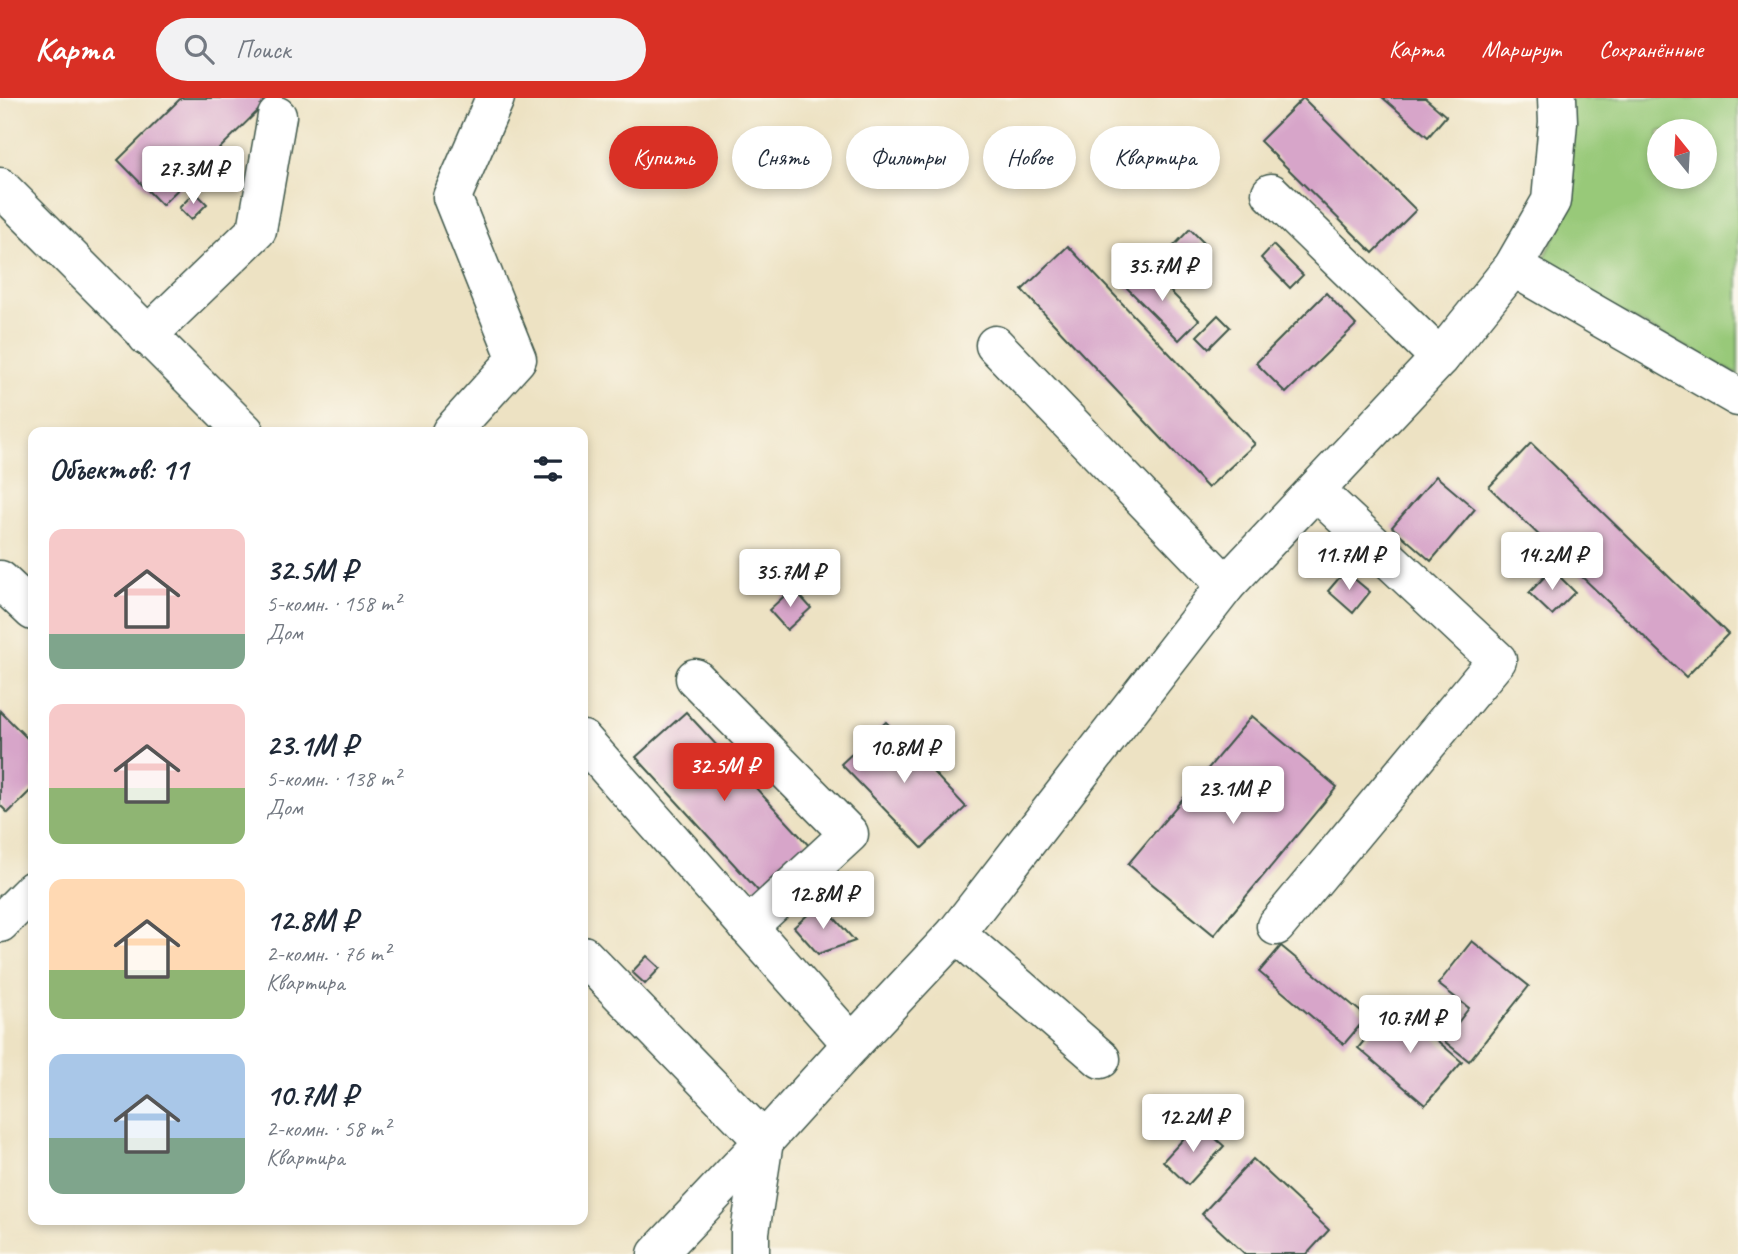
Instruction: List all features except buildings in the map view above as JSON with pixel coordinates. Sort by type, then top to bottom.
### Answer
[{"type":"lane","points":[[455,427],[517,359],[452,197],[495,98]]},
{"type":"lane","points":[[657,1254],[956,933],[1226,585],[1440,358],[1513,267],[1551,201],[1558,122],[1557,98]]},
{"type":"lane","points":[[147,336],[257,230],[277,116]]},
{"type":"lane","points":[[0,187],[240,427]]},
{"type":"lane","points":[[1271,193],[1440,358]]},
{"type":"lane","points":[[1513,267],[1738,397]]},
{"type":"lane","points":[[995,345],[1226,585]]},
{"type":"lane","points":[[1276,926],[1497,660],[1316,491]]},
{"type":"lane","points":[[0,580],[28,606]]},
{"type":"lane","points":[[695,678],[849,834],[748,927]]},
{"type":"lane","points":[[588,746],[852,1044]]},
{"type":"lane","points":[[0,923],[28,895]]},
{"type":"lane","points":[[956,933],[1101,1059]]},
{"type":"lane","points":[[588,960],[764,1141]]},
{"type":"lane","points":[[750,1254],[750,1232],[764,1141]]},
{"type":"green space","points":[[1568,98],[1738,98],[1738,375],[1539,269],[1567,212]]}]
